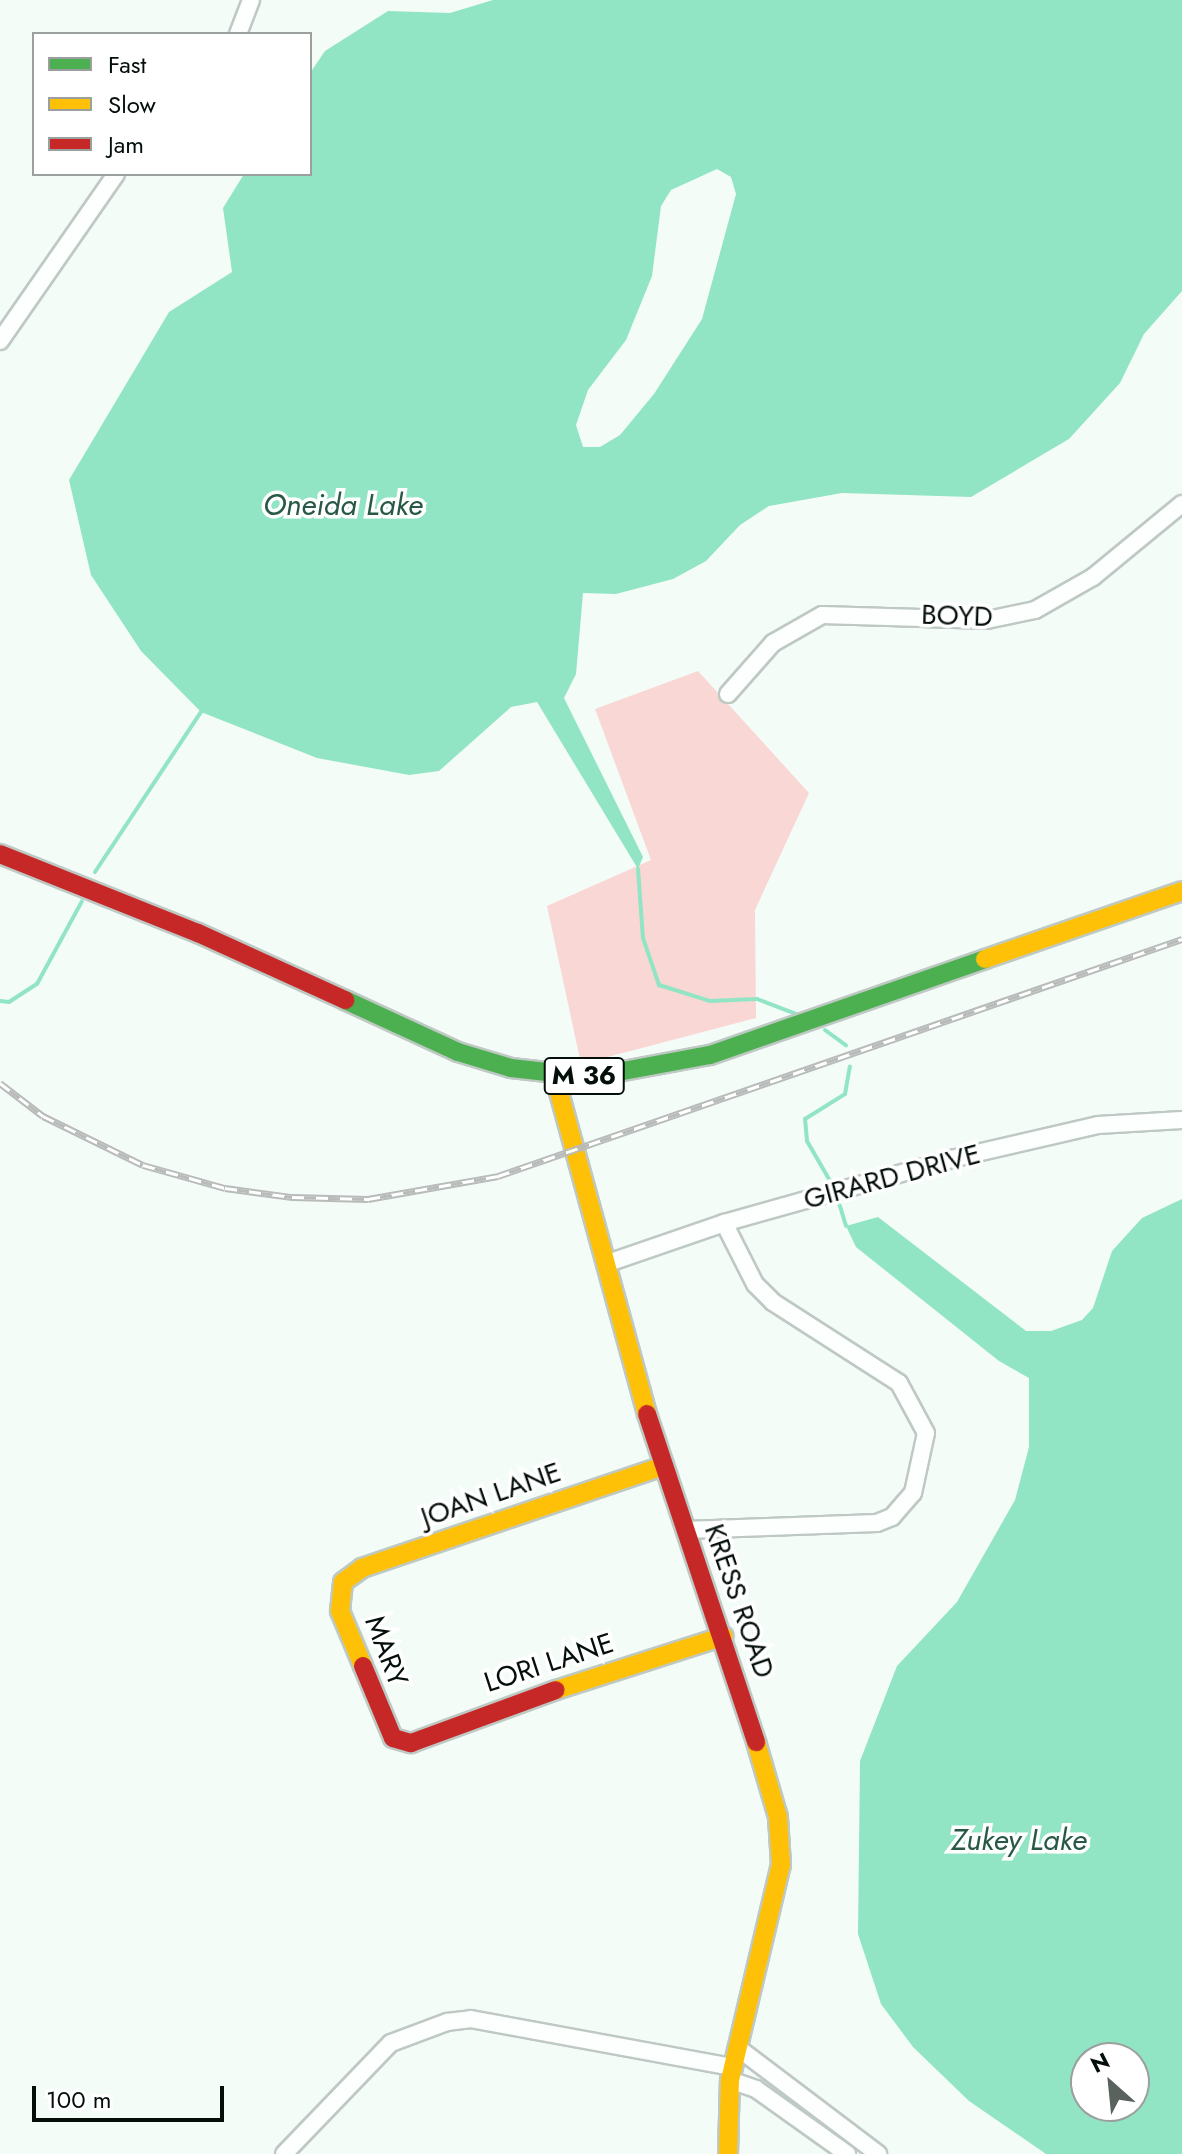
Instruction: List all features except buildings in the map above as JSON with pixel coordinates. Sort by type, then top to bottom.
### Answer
[{"type":"street","points":[[239,32],[251,0]]},
{"type":"street","points":[[0,341],[115,176]]},
{"type":"street","name":"BOYD","points":[[728,694],[773,643],[822,615],[987,620],[1035,610],[1093,577],[1182,504]]},
{"type":"street","name":"M 36","points":[[0,854],[198,933],[458,1052],[511,1068],[554,1074],[630,1073],[710,1055],[1182,891]]},
{"type":"street","name":"KRESS ROAD","points":[[554,1074],[571,1150],[608,1263],[661,1467],[724,1636],[772,1793],[781,1865],[731,2074],[728,2154]]},
{"type":"street","name":"GIRARD DRIVE","points":[[608,1263],[724,1223],[951,1159],[1098,1125],[1182,1120]]},
{"type":"street","points":[[685,1530],[877,1523],[892,1517],[913,1493],[926,1433],[899,1383],[773,1302],[755,1284],[724,1223]]},
{"type":"street","name":"JOAN LANE","points":[[343,1582],[362,1568],[661,1467]]},
{"type":"street","name":"MARY","points":[[343,1582],[340,1611],[393,1738]]},
{"type":"street","name":"LORI LANE","points":[[393,1738],[411,1743],[484,1713],[724,1636]]},
{"type":"street","points":[[284,2154],[391,2043],[447,2022],[471,2019],[731,2074],[847,2154]]},
{"type":"street","points":[[738,2048],[878,2154]]},
{"type":"shaded area","points":[[698,671],[809,793],[755,910],[756,1018],[581,1064],[547,906],[651,860],[595,709]]},
{"type":"water","name":"Oneida Lake","points":[[493,0],[1182,0],[1182,291],[1144,334],[1120,383],[1069,439],[971,497],[842,493],[769,506],[740,525],[706,561],[673,579],[616,594],[583,593],[576,674],[564,698],[643,857],[638,869],[537,702],[511,707],[439,771],[409,775],[317,758],[201,712],[141,651],[91,575],[69,480],[169,312],[232,272],[223,208],[243,176],[312,176],[312,70],[325,51],[388,11],[450,13]],"holes":[[[717,169],[731,177],[736,194],[702,319],[654,394],[620,435],[600,447],[583,447],[576,425],[588,390],[626,340],[652,276],[661,206],[671,190]]]},
{"type":"water","name":"Zukey Lake","points":[[1182,1199],[1182,2154],[1046,2154],[969,2101],[913,2047],[881,2004],[858,1934],[860,1761],[897,1666],[957,1602],[1015,1500],[1029,1447],[1029,1378],[999,1361],[856,1247],[846,1226],[878,1217],[1026,1331],[1051,1331],[1082,1320],[1093,1308],[1112,1251],[1142,1218]]},
{"type":"waterway","points":[[95,872],[201,712]]},
{"type":"waterway","points":[[638,869],[643,938],[659,985],[710,1001],[757,999],[799,1015]]},
{"type":"waterway","points":[[0,1001],[9,1002],[37,984],[82,901]]},
{"type":"waterway","points":[[825,1030],[846,1045]]},
{"type":"waterway","points":[[833,1186],[807,1141],[805,1119],[845,1094],[850,1066]]},
{"type":"waterway","points":[[839,1203],[846,1226]]},
{"type":"railway","points":[[0,1083],[43,1116],[143,1165],[225,1188],[292,1197],[368,1199],[498,1176],[1182,939]]},
{"type":"traffic: fast","points":[[345,1000],[458,1052],[511,1068],[591,1077],[710,1055],[985,959]]},
{"type":"traffic: slow","points":[[985,959],[1182,891]]},
{"type":"traffic: slow","points":[[554,1074],[647,1414]]},
{"type":"traffic: slow","points":[[363,1666],[340,1611],[343,1582],[362,1568],[661,1467]]},
{"type":"traffic: slow","points":[[556,1690],[724,1636]]},
{"type":"traffic: slow","points":[[728,2154],[730,2080],[781,1865],[778,1817],[756,1742]]},
{"type":"traffic: jam","points":[[0,854],[198,933],[345,1000]]},
{"type":"traffic: jam","points":[[647,1414],[756,1742]]},
{"type":"traffic: jam","points":[[363,1666],[393,1738],[411,1743],[556,1690]]}]
